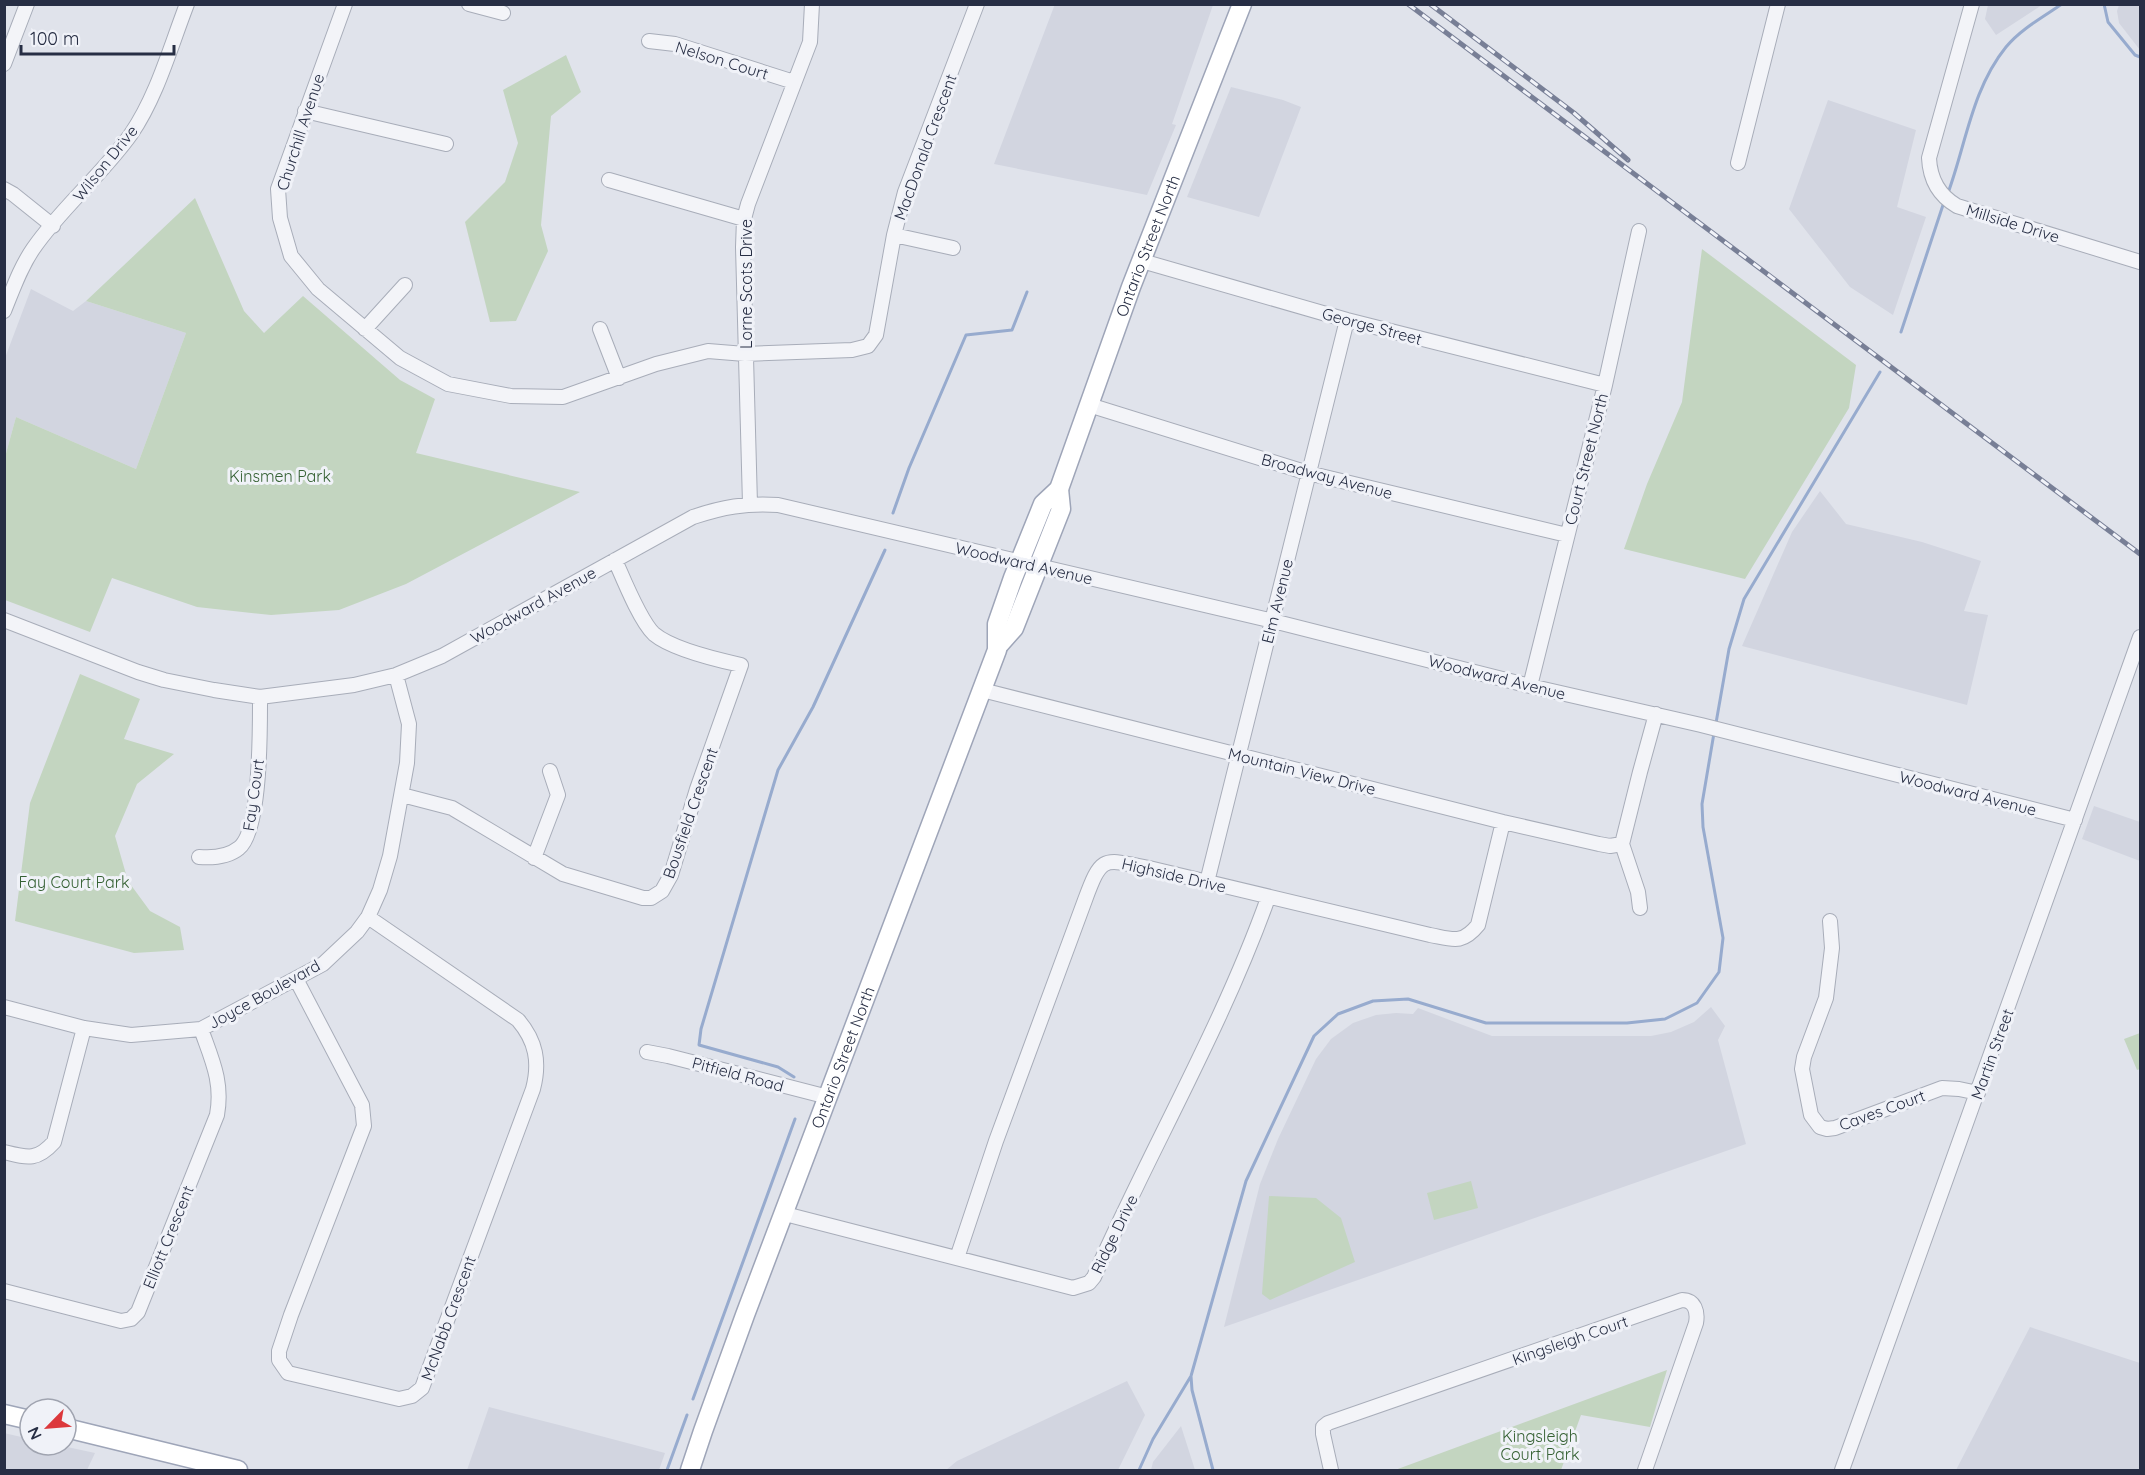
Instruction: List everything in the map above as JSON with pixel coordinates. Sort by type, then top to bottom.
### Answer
[{"type":"main road","name":"Ontario Street North","points":[[690,1470],[741,1326],[998,646],[1014,628],[1061,509],[1059,489],[1089,405],[1176,168],[1242,4]]},
{"type":"main road","name":"Ontario Street North","points":[[998,646],[997,624],[1019,562],[1043,504],[1059,489]]},
{"type":"main road","points":[[78,1431],[238,1470]]},
{"type":"street","points":[[4,64],[8,46],[27,4]]},
{"type":"street","name":"Wilson Drive","points":[[4,311],[20,270],[34,247],[116,153],[138,123],[154,90],[187,4]]},
{"type":"street","name":"Churchill Avenue","points":[[345,4],[278,189],[280,218],[291,256],[318,290],[400,358],[448,384],[511,396],[563,397],[656,364],[708,351],[745,354]]},
{"type":"street","points":[[469,4],[503,13]]},
{"type":"street","name":"Lorne Scots Drive","points":[[750,504],[742,247],[744,219],[754,185],[810,42],[812,4]]},
{"type":"street","name":"MacDonald Crescent","points":[[745,354],[852,350],[868,346],[876,335],[894,235],[905,192],[977,4]]},
{"type":"street","points":[[1738,162],[1778,4]]},
{"type":"street","name":"Millside Drive","points":[[1972,4],[1929,158],[1930,172],[1939,191],[1956,206],[2140,262]]},
{"type":"street","name":"Nelson Court","points":[[649,41],[675,44],[794,82]]},
{"type":"street","points":[[305,111],[446,144]]},
{"type":"street","points":[[609,180],[744,219]]},
{"type":"street","points":[[4,189],[14,194],[52,226]]},
{"type":"street","name":"Court Street North","points":[[1530,686],[1605,385],[1639,231]]},
{"type":"street","points":[[894,235],[954,248]]},
{"type":"street","name":"George Street","points":[[1142,261],[1347,320],[1605,385]]},
{"type":"street","points":[[365,329],[405,285]]},
{"type":"street","name":"Elm Avenue","points":[[1207,882],[1347,320]]},
{"type":"street","points":[[600,329],[619,378]]},
{"type":"street","name":"Broadway Avenue","points":[[1089,405],[1308,473],[1567,535]]},
{"type":"street","name":"Woodward Avenue","points":[[4,620],[138,672],[214,690],[260,696],[354,685],[396,675],[442,656],[693,517],[722,507],[750,504],[778,505],[1273,621],[1530,686],[1722,730],[2075,820]]},
{"type":"street","name":"Bousfield Crescent","points":[[402,795],[452,808],[563,874],[632,896],[651,898],[662,891],[671,875],[697,789],[741,665],[710,658],[667,642],[652,632],[615,560]]},
{"type":"street","name":"Martin Street","points":[[1842,1470],[2075,820],[2136,666],[2140,637]]},
{"type":"street","name":"Joyce Boulevard","points":[[4,1007],[84,1028],[131,1035],[201,1029],[323,964],[357,932],[368,917],[380,890],[390,856],[407,763],[409,724],[396,675]]},
{"type":"street","name":"Mountain View Drive","points":[[982,690],[1503,822],[1599,844],[1610,846],[1622,844]]},
{"type":"street","name":"Fay Court","points":[[199,856],[210,858],[226,855],[239,848],[248,835],[258,773],[260,696]]},
{"type":"street","points":[[1640,908],[1638,892],[1622,844],[1656,714]]},
{"type":"street","points":[[534,858],[558,795],[550,771]]},
{"type":"street","name":"Highside Drive","points":[[957,1258],[996,1141],[1091,882],[1100,866],[1106,862],[1115,862],[1430,935],[1463,939],[1478,925],[1503,822]]},
{"type":"street","name":"Ridge Drive","points":[[785,1214],[1073,1288],[1089,1283],[1094,1277],[1202,1054],[1236,979],[1268,898]]},
{"type":"street","name":"McNabb Crescent","points":[[296,979],[362,1105],[364,1126],[291,1315],[279,1351],[279,1360],[288,1373],[399,1399],[412,1396],[422,1388],[533,1089],[537,1060],[530,1037],[518,1020],[368,917]]},
{"type":"street","name":"Caves Court","points":[[1830,921],[1832,948],[1826,998],[1804,1057],[1802,1069],[1811,1115],[1815,1121],[1827,1129],[1835,1128],[1942,1088],[1978,1093]]},
{"type":"street","points":[[4,1152],[32,1158],[44,1153],[54,1142],[84,1028]]},
{"type":"street","name":"Elliott Crescent","points":[[4,1291],[121,1321],[131,1319],[138,1312],[217,1115],[220,1099],[219,1078],[201,1029]]},
{"type":"street","name":"Pitfield Road","points":[[647,1052],[828,1097]]},
{"type":"street","name":"Kingsleigh Court","points":[[1331,1470],[1323,1434],[1323,1427],[1328,1423],[1682,1300],[1688,1300],[1694,1305],[1697,1315],[1696,1323],[1645,1470]]},
{"type":"shaded area","points":[[1055,4],[1213,5],[1172,124],[1176,125],[1147,195],[994,164]]},
{"type":"shaded area","points":[[1988,4],[2042,5],[1996,35],[1985,19]]},
{"type":"shaded area","points":[[2119,5],[2140,5],[2140,50],[2119,23],[2117,11]]},
{"type":"shaded area","points":[[1231,87],[1301,107],[1259,217],[1187,197]]},
{"type":"shaded area","points":[[1828,100],[1916,130],[1897,207],[1926,217],[1893,315],[1850,287],[1789,209]]},
{"type":"shaded area","points":[[31,289],[73,311],[86,301],[186,333],[136,469],[16,417],[5,457],[5,358]]},
{"type":"shaded area","points":[[1820,491],[1846,524],[1922,542],[1981,561],[1964,611],[1988,615],[1967,705],[1742,646],[1792,532]]},
{"type":"shaded area","points":[[2094,806],[2140,822],[2140,861],[2082,839]]},
{"type":"shaded area","points":[[1711,1007],[1725,1026],[1718,1040],[1746,1144],[1224,1327],[1260,1184],[1278,1139],[1316,1059],[1331,1039],[1353,1023],[1376,1015],[1413,1014],[1418,1008],[1492,1036],[1651,1036],[1671,1032],[1694,1022]]},
{"type":"shaded area","points":[[2030,1327],[2140,1363],[2140,1470],[1956,1470]]},
{"type":"shaded area","points":[[1127,1381],[1145,1415],[1118,1470],[946,1470],[957,1461]]},
{"type":"shaded area","points":[[489,1407],[665,1453],[659,1470],[467,1470]]},
{"type":"shaded area","points":[[1181,1426],[1195,1470],[1151,1470],[1153,1462]]},
{"type":"shaded area","points":[[4,1433],[18,1436],[18,1457],[78,1457],[78,1449],[95,1453],[87,1470],[5,1470]]},
{"type":"green space","points":[[566,55],[581,92],[551,116],[541,225],[548,251],[516,321],[490,322],[465,222],[505,182],[518,143],[503,90]]},
{"type":"green space","name":"Kinsmen Park","points":[[195,198],[244,311],[264,333],[303,296],[400,380],[435,399],[416,453],[580,492],[406,584],[339,610],[271,615],[197,607],[112,578],[90,632],[5,600],[5,457],[16,417],[136,469],[186,333],[86,301]]},
{"type":"green space","points":[[1702,249],[1856,365],[1849,408],[1745,579],[1624,549],[1647,484],[1682,402]]},
{"type":"green space","name":"Fay Court Park","points":[[80,674],[140,699],[124,739],[174,754],[137,784],[115,836],[128,881],[150,911],[180,927],[184,950],[134,953],[15,921],[30,803]]},
{"type":"green space","points":[[2140,1033],[2140,1069],[2137,1070],[2124,1039]]},
{"type":"green space","points":[[1471,1181],[1478,1208],[1434,1220],[1427,1193]]},
{"type":"green space","points":[[1269,1196],[1316,1198],[1341,1218],[1355,1262],[1270,1300],[1262,1294]]},
{"type":"green space","name":"Kingsleigh Court Park","points":[[1667,1370],[1650,1427],[1581,1415],[1561,1470],[1395,1470]]},
{"type":"waterway","points":[[1948,193],[1977,99],[1994,63],[2018,35],[2062,4]]},
{"type":"waterway","points":[[2104,4],[2108,22],[2135,55],[2140,57]]},
{"type":"waterway","points":[[1901,332],[1944,202]]},
{"type":"waterway","points":[[893,513],[909,468],[966,335],[1012,330],[1027,292]]},
{"type":"waterway","points":[[1716,723],[1729,649],[1744,599],[1880,372]]},
{"type":"waterway","points":[[794,1077],[778,1067],[699,1045],[701,1029],[778,770],[813,707],[885,550]]},
{"type":"waterway","points":[[1139,1470],[1153,1439],[1191,1376],[1246,1181],[1314,1036],[1338,1014],[1373,1001],[1408,999],[1486,1023],[1627,1023],[1665,1019],[1697,1003],[1719,972],[1723,938],[1703,827],[1702,804],[1714,733]]},
{"type":"waterway","points":[[693,1399],[795,1119]]},
{"type":"waterway","points":[[1191,1376],[1192,1390],[1213,1470]]},
{"type":"waterway","points":[[667,1470],[687,1415]]},
{"type":"railway","points":[[1408,4],[2140,554]]},
{"type":"railway","points":[[1430,4],[1574,113],[1628,160]]}]
